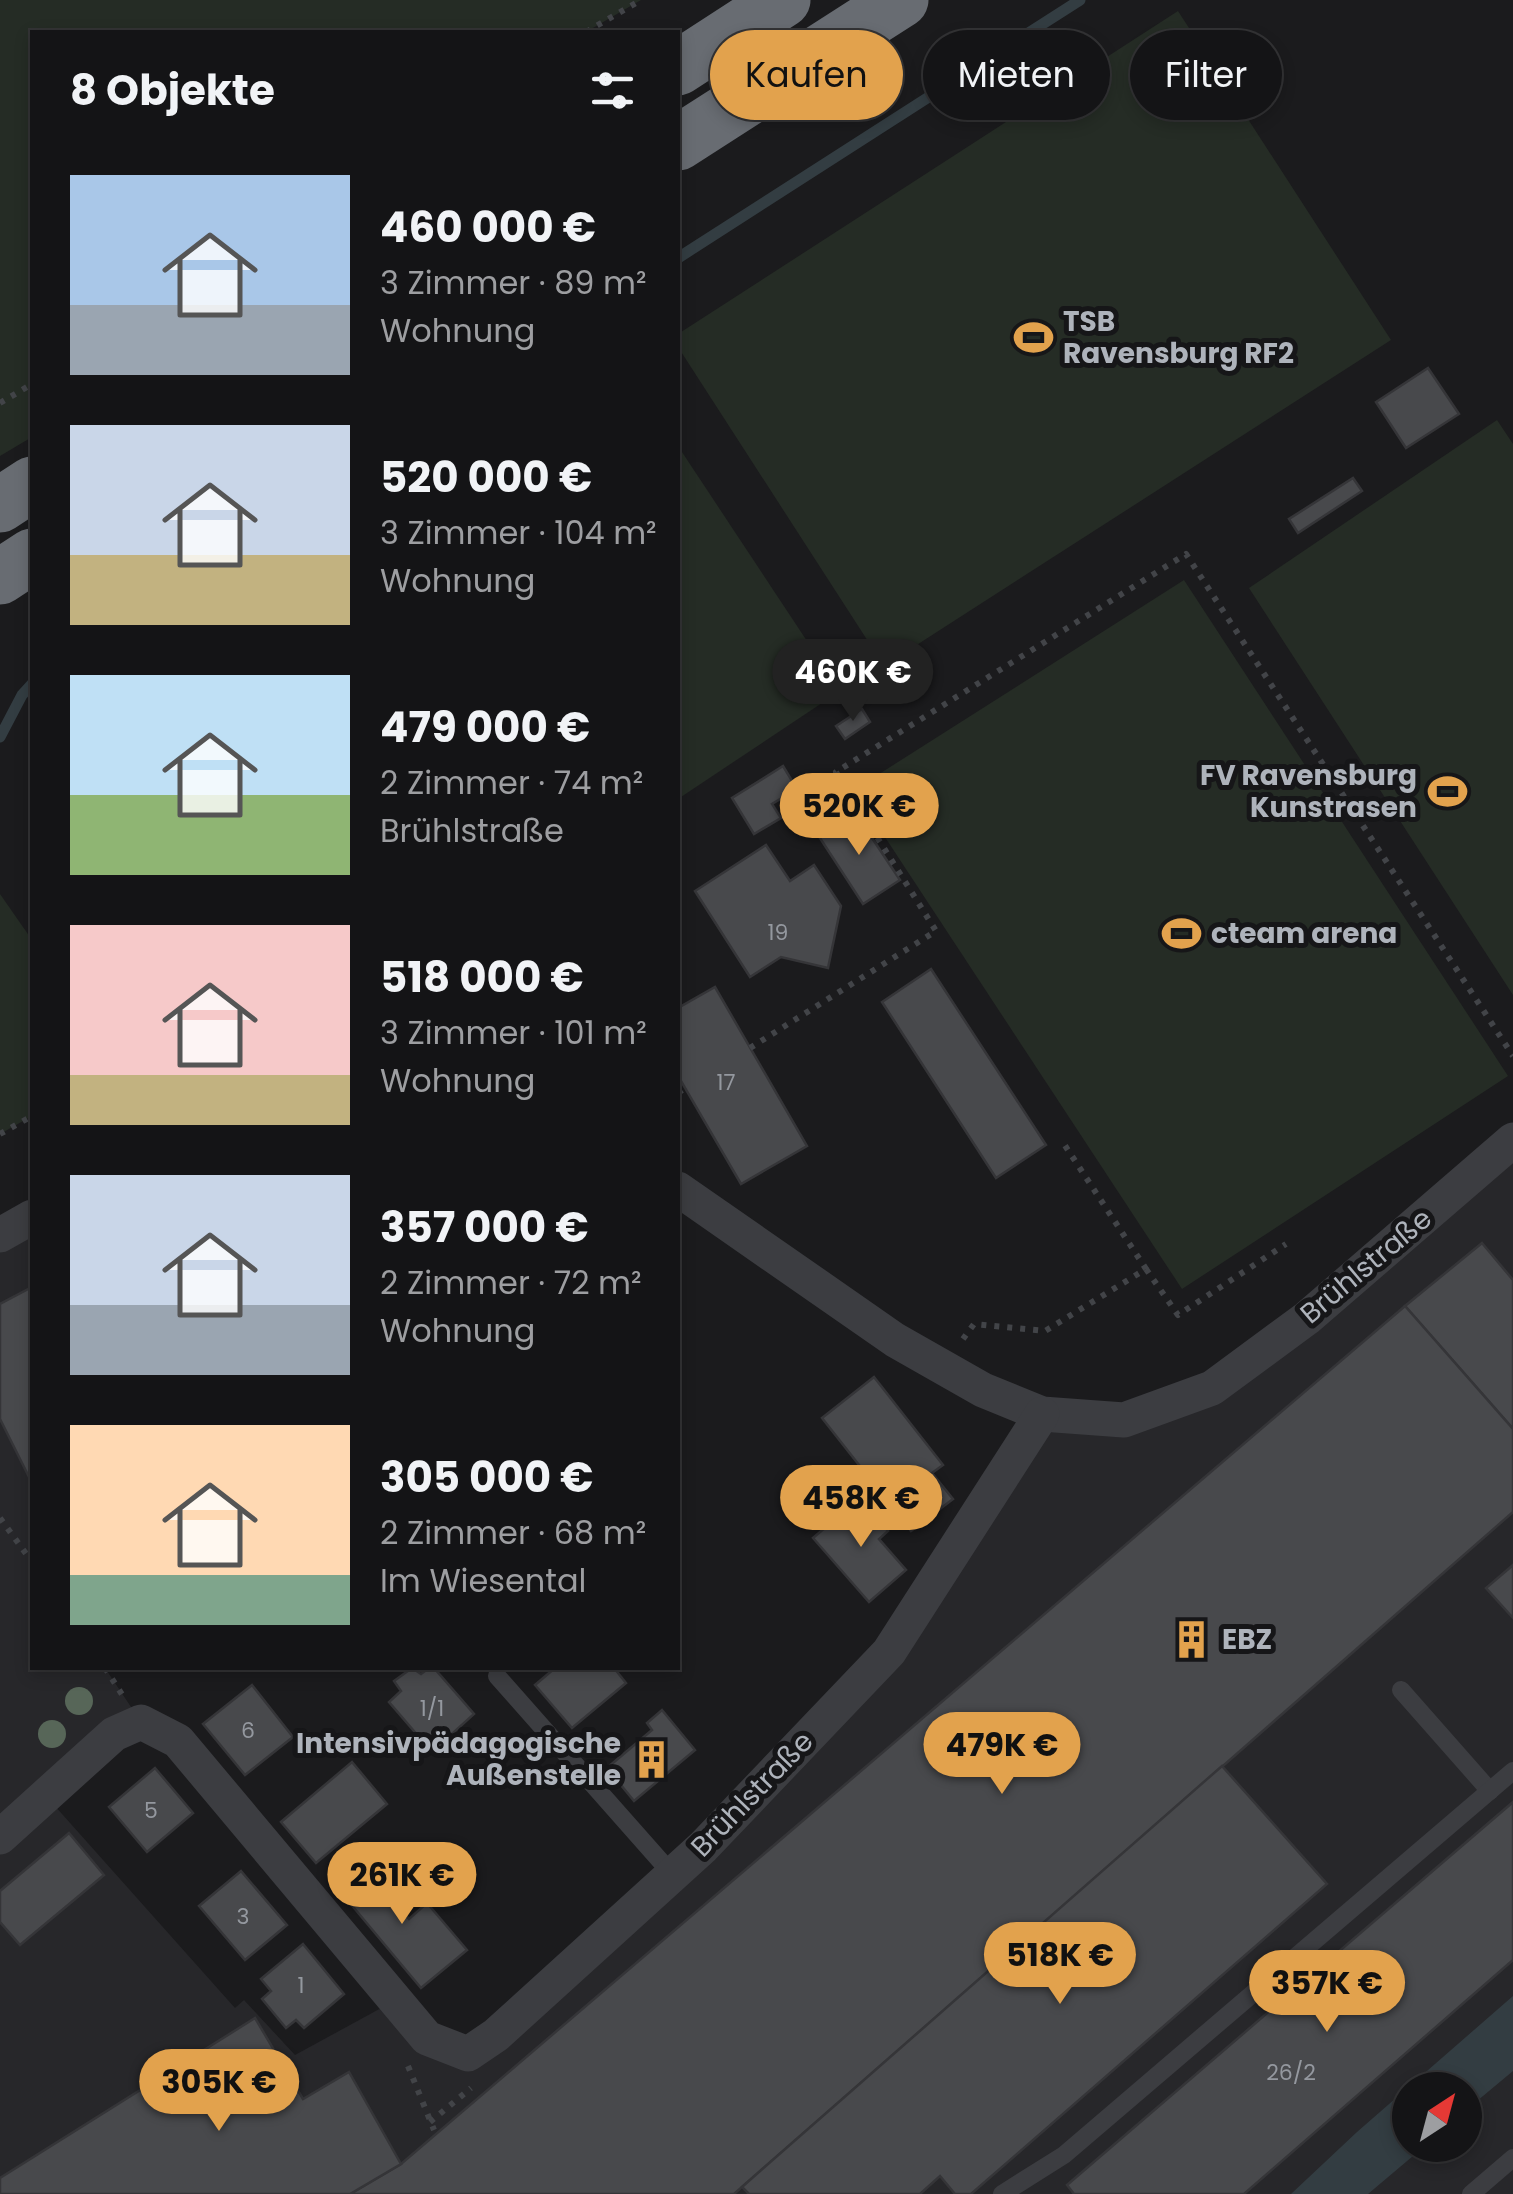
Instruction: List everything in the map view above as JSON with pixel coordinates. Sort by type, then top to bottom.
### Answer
[{"type":"highway","points":[[680,67],[783,0]]},
{"type":"highway","points":[[680,142],[901,0]]},
{"type":"highway","points":[[0,505],[30,485]]},
{"type":"highway","points":[[0,577],[30,557]]},
{"type":"street","name":"Brühlstraße","points":[[680,1190],[895,1340],[982,1390],[1042,1414],[1124,1420],[1212,1388],[1307,1318],[1513,1140]]},
{"type":"street","points":[[0,1235],[30,1218]]},
{"type":"street","name":"Brühlstraße","points":[[0,1837],[114,1734],[141,1722],[178,1742],[427,2038],[468,2054],[496,2035],[703,1848],[890,1652],[1042,1414]]},
{"type":"lane","points":[[496,1676],[672,1874]]},
{"type":"lane","points":[[1401,1690],[1490,1791]]},
{"type":"lane","points":[[1002,2194],[1064,2155],[1513,1771]]},
{"type":"lane","points":[[1471,2194],[1513,2158]]},
{"type":"path","points":[[589,30],[641,0]]},
{"type":"path","points":[[0,403],[30,385]]},
{"type":"path","points":[[750,1048],[936,930],[836,772],[1186,554],[1513,1056]]},
{"type":"path","points":[[680,1092],[686,1087]]},
{"type":"path","points":[[0,1134],[30,1117]]},
{"type":"path","points":[[1064,1144],[1178,1314],[1286,1244]]},
{"type":"path","points":[[940,1367],[974,1324],[1045,1331],[1146,1269]]},
{"type":"path","points":[[0,1518],[30,1559]]},
{"type":"shaded area","points":[[0,0],[641,0],[589,30],[30,30],[30,438],[0,456]]},
{"type":"shaded area","name":"TSB Ravensburg RF2","points":[[1178,11],[1190,30],[1149,30]]},
{"type":"shaded area","name":"TSB Ravensburg RF2","points":[[1130,42],[1130,120],[1249,120],[1391,340],[884,666],[680,350],[680,333],[1009,120],[1110,120],[1110,55]]},
{"type":"shaded area","name":"FV Ravensburg Kunstrasen","points":[[1497,420],[1513,444],[1513,995],[1249,588]]},
{"type":"shaded area","points":[[680,449],[840,691],[680,798]]},
{"type":"shaded area","name":"cteam arena","points":[[1184,580],[1508,1076],[1182,1289],[854,790]]},
{"type":"shaded area","points":[[0,894],[30,937],[30,1117],[0,1134]]},
{"type":"shaded area","points":[[1513,1140],[1513,2194],[0,2194],[0,1235],[30,1218],[30,1670],[106,1670],[141,1722],[46,1796],[235,2008],[244,2000],[295,2055],[394,2001],[468,2054],[889,1652],[1042,1414],[1124,1420],[1212,1388]]},
{"type":"shaded area","points":[[1513,1996],[1513,2071],[1482,2097],[1482,2072],[1426,2072]]},
{"type":"shaded area","points":[[1392,2101],[1392,2162],[1406,2162],[1368,2194],[1291,2194]]},
{"type":"building","points":[[1428,368],[1459,414],[1406,448],[1376,402]]},
{"type":"building","points":[[1353,478],[1362,491],[1298,533],[1289,519]]},
{"type":"building","points":[[862,709],[870,722],[845,739],[836,726]]},
{"type":"building","points":[[783,766],[797,789],[772,804],[781,818],[754,834],[732,798]]},
{"type":"building","points":[[854,811],[900,880],[863,904],[818,835]]},
{"type":"building","points":[[766,845],[790,881],[814,865],[841,906],[828,968],[781,957],[750,977],[695,891]]},
{"type":"building","points":[[931,969],[1046,1145],[996,1178],[882,1002]]},
{"type":"building","points":[[715,987],[807,1146],[741,1184],[680,1079],[680,1007]]},
{"type":"building","points":[[1482,1243],[1513,1280],[1513,1429],[1405,1306]]},
{"type":"building","points":[[30,1288],[30,1479],[0,1419],[0,1304]]},
{"type":"building","name":"EBZ","points":[[1405,1306],[1513,1429],[1513,1512],[734,2194],[350,2194],[401,2164]]},
{"type":"building","points":[[874,1377],[943,1465],[932,1473],[953,1499],[911,1531],[822,1418]]},
{"type":"building","points":[[860,1498],[888,1531],[879,1539],[906,1570],[869,1602],[813,1538]]},
{"type":"building","points":[[1513,1565],[1513,1618],[1486,1588]]},
{"type":"building","points":[[409,1670],[421,1674],[436,1670],[474,1714],[432,1752],[389,1702],[401,1691],[394,1681]]},
{"type":"building","points":[[553,1670],[616,1670],[626,1683],[572,1728],[535,1685]]},
{"type":"building","points":[[252,1685],[293,1737],[245,1775],[203,1724]]},
{"type":"building","name":"Intensivpädagogische Außenstelle","points":[[662,1710],[695,1750],[634,1801],[607,1768],[652,1730],[647,1723]]},
{"type":"building","points":[[352,1762],[387,1804],[316,1863],[281,1822]]},
{"type":"building","points":[[1222,1766],[1327,1884],[971,2194],[955,2194],[940,2176],[920,2194],[749,2194],[742,2187]]},
{"type":"building","points":[[155,1768],[193,1813],[147,1852],[109,1807]]},
{"type":"building","points":[[1513,1802],[1513,1960],[1244,2194],[1074,2194],[1067,2185]]},
{"type":"building","points":[[69,1833],[104,1875],[20,1945],[0,1922],[0,1891]]},
{"type":"building","points":[[361,1861],[409,1919],[427,1903],[467,1950],[421,1988],[334,1884]]},
{"type":"building","points":[[241,1871],[287,1925],[245,1960],[199,1906]]},
{"type":"building","points":[[303,1944],[344,1994],[304,2028],[296,2020],[286,2028],[262,1999],[271,1991],[261,1979]]},
{"type":"building","points":[[255,2018],[303,2099],[349,2072],[401,2164],[350,2194],[0,2194],[0,2178]]},
{"type":"waterway","points":[[680,257],[1080,0]]},
{"type":"waterway","points":[[0,737],[30,686]]},
{"type":"place","name":"TSB Ravensburg RF2","points":[[1033,337]]},
{"type":"place","name":"FV Ravensburg Kunstrasen","points":[[1447,791]]},
{"type":"place","name":"cteam arena","points":[[1181,933]]},
{"type":"place","name":"EBZ","points":[[1192,1639]]},
{"type":"place","name":"Intensivpädagogische Außenstelle","points":[[651,1759]]}]
